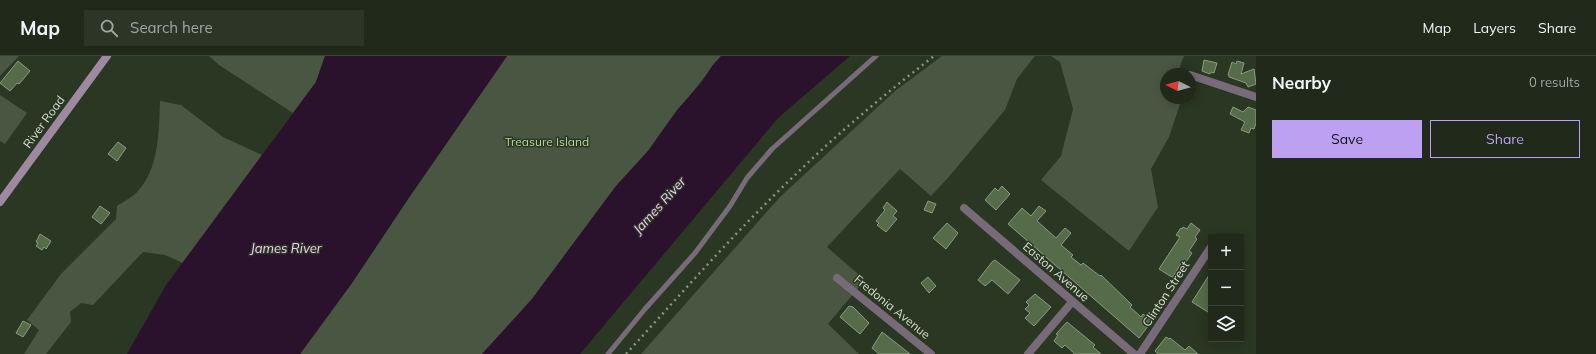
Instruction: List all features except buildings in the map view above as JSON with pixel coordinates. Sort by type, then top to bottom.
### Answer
[{"type":"street","name":"River Road","points":[[0,202],[107,56]]},
{"type":"street","points":[[1196,77],[1256,97]]},
{"type":"street","name":"Easton Avenue","points":[[964,208],[1134,354]]},
{"type":"street","name":"Clinton Street","points":[[1140,354],[1208,252]]},
{"type":"street","name":"Fredonia Avenue","points":[[837,278],[931,354]]},
{"type":"street","points":[[1031,353],[1072,302]]},
{"type":"lane","points":[[608,354],[695,253],[730,206],[748,178],[772,149],[876,56]]},
{"type":"green space","points":[[0,56],[19,56],[0,76]]},
{"type":"green space","points":[[209,56],[325,56],[316,82],[293,113],[219,65]]},
{"type":"green space","name":"Treasure Island","points":[[507,56],[721,56],[668,123],[648,151],[616,186],[532,299],[482,354],[300,354],[352,283]]},
{"type":"green space","points":[[942,56],[1035,56],[1017,79],[1005,110],[931,196],[900,169],[827,247],[865,280],[828,324],[859,354],[641,354],[780,197],[895,91]]},
{"type":"green space","points":[[1051,56],[1184,56],[1180,68],[1160,68],[1160,104],[1180,104],[1169,137],[1151,169],[1158,207],[1129,251],[1041,180],[1061,156],[1073,109],[1060,62]]},
{"type":"green space","points":[[0,95],[27,113],[5,144],[0,141]]},
{"type":"green space","points":[[160,101],[181,105],[223,137],[262,155],[183,263],[165,255],[143,252],[93,305],[81,303],[70,312],[71,322],[46,354],[24,354],[39,330],[27,320],[61,274],[116,219],[117,206],[136,193],[145,182],[154,160],[158,137]]},
{"type":"water","name":"James River","points":[[325,56],[507,56],[352,283],[300,354],[127,354],[166,285],[316,82]]},
{"type":"water","name":"James River","points":[[721,56],[850,56],[778,118],[580,354],[482,354],[532,299],[616,186],[648,151],[677,110],[702,82],[712,66]]},
{"type":"railway","points":[[626,354],[729,241],[772,197],[862,114],[934,56]]}]
